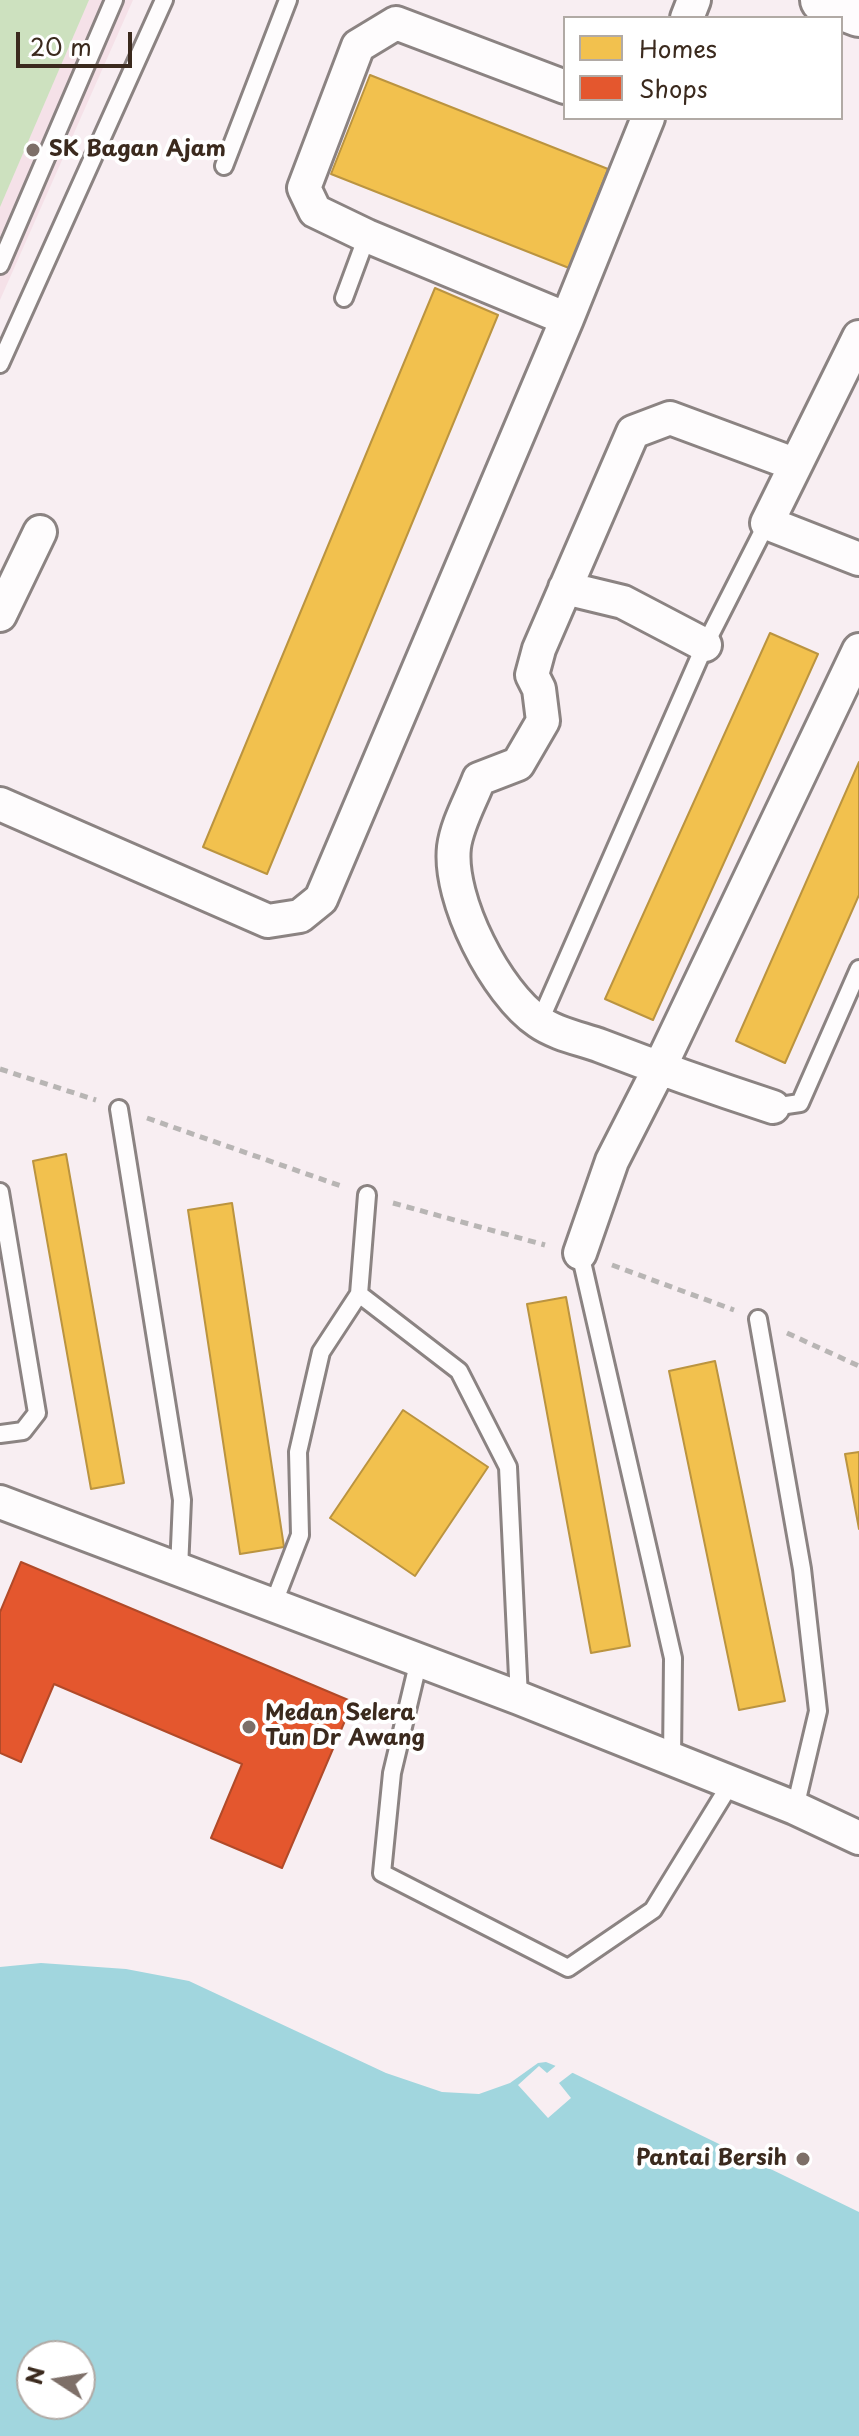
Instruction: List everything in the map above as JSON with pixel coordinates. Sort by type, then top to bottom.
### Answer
[{"type":"main road","points":[[823,0],[859,14]]},
{"type":"street","points":[[563,86],[396,23],[358,46],[304,188],[315,211],[367,236],[567,319]]},
{"type":"street","points":[[0,804],[268,921],[300,916],[321,899],[567,319],[647,120]]},
{"type":"street","points":[[855,355],[794,464],[767,523],[859,559]]},
{"type":"street","points":[[773,1107],[659,1069],[539,1023],[502,986],[473,934],[455,874],[454,849],[479,779],[518,764],[543,721],[539,689],[532,675],[539,649],[633,432],[670,418],[794,464]]},
{"type":"street","points":[[0,615],[40,532]]},
{"type":"street","points":[[565,588],[623,602],[705,645]]},
{"type":"street","points":[[580,1253],[612,1161],[859,650]]},
{"type":"street","points":[[0,1502],[519,1698],[795,1808],[859,1838]]},
{"type":"lane","points":[[0,265],[114,0]]},
{"type":"lane","points":[[0,364],[164,0]]},
{"type":"lane","points":[[224,166],[288,0]]},
{"type":"lane","points":[[344,298],[367,236]]},
{"type":"lane","points":[[539,1023],[705,645],[767,523]]},
{"type":"lane","points":[[773,1107],[800,1103],[859,969]]},
{"type":"lane","points":[[119,1109],[182,1500],[179,1569]]},
{"type":"lane","points":[[0,1192],[37,1413],[23,1431],[0,1434]]},
{"type":"lane","points":[[273,1605],[300,1535],[298,1452],[321,1352],[359,1294],[367,1195]]},
{"type":"lane","points":[[580,1253],[673,1658],[672,1761]]},
{"type":"lane","points":[[359,1294],[459,1371],[508,1467],[519,1698]]},
{"type":"lane","points":[[758,1319],[802,1569],[818,1711],[795,1808]]},
{"type":"lane","points":[[419,1660],[392,1773],[382,1873],[568,1968],[653,1910],[731,1783]]},
{"type":"path","points":[[0,1069],[367,1195],[580,1253],[758,1319],[859,1366]]},
{"type":"shaded area","name":"SK Bagan Ajam","points":[[0,0],[133,0],[0,300]]},
{"type":"green space","points":[[0,0],[89,0],[0,207]]},
{"type":"water","points":[[41,1963],[126,1969],[189,1981],[386,2073],[442,2092],[479,2094],[510,2083],[538,2063],[546,2062],[859,2212],[859,2436],[0,2436],[0,1967]]},
{"type":"pier","points":[[559,2063],[576,2070],[559,2083],[571,2098],[548,2118],[518,2085],[539,2066],[547,2073]]},
{"type":"building: Homes","points":[[370,75],[608,169],[569,268],[331,174]]},
{"type":"building: Homes","points":[[435,288],[498,315],[267,874],[203,847]]},
{"type":"building: Homes","points":[[770,633],[818,654],[653,1020],[605,999]]},
{"type":"building: Homes","points":[[859,762],[859,895],[785,1063],[736,1041]]},
{"type":"building: Homes","points":[[66,1154],[124,1483],[91,1489],[33,1161]]},
{"type":"building: Homes","points":[[232,1203],[284,1547],[240,1554],[188,1210]]},
{"type":"building: Homes","points":[[566,1297],[630,1646],[591,1653],[527,1304]]},
{"type":"building: Homes","points":[[715,1361],[785,1701],[739,1710],[669,1371]]},
{"type":"building: Homes","points":[[403,1410],[488,1467],[415,1576],[330,1518]]},
{"type":"building: Homes","points":[[859,1452],[859,1529],[845,1454]]},
{"type":"building: Shops","name":"Medan Selera Tun Dr Awang","points":[[21,1562],[353,1702],[282,1868],[211,1838],[242,1764],[54,1684],[21,1762],[0,1753],[0,1612]]},
{"type":"place","name":"SK Bagan Ajam","points":[[33,150]]},
{"type":"place","name":"Medan Selera Tun Dr Awang","points":[[249,1727]]},
{"type":"place","name":"Pantai Bersih","points":[[803,2159]]}]
